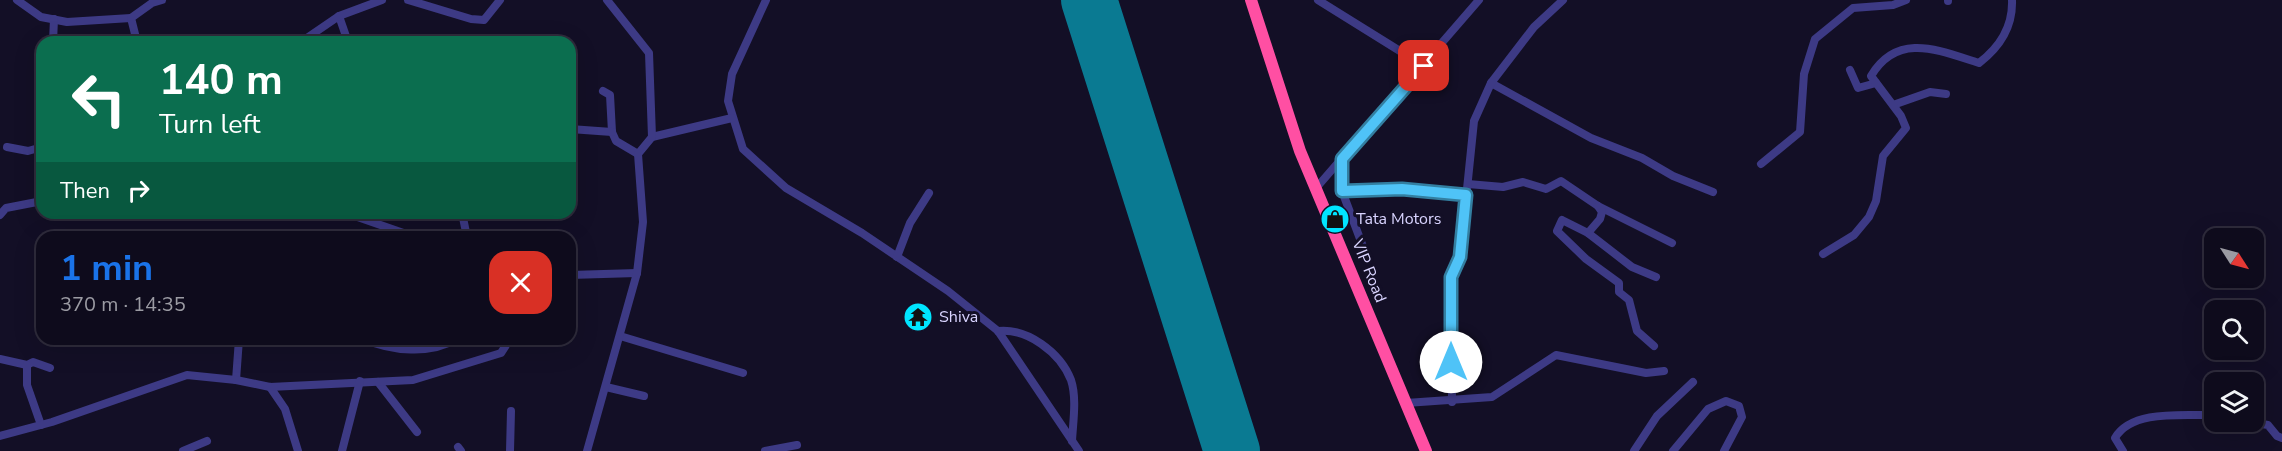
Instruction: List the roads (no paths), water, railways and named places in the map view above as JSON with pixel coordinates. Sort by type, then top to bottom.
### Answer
[{"type":"highway","name":"VIP Road","points":[[1251,0],[1300,151],[1426,451]]},
{"type":"street","points":[[17,0],[40,16],[91,22],[131,18],[152,1],[162,0]]},
{"type":"street","points":[[310,36],[339,16],[382,0]]},
{"type":"street","points":[[408,0],[471,19],[484,20],[500,0]]},
{"type":"street","points":[[607,0],[649,53],[652,137]]},
{"type":"street","points":[[766,0],[732,74],[728,101],[743,149],[786,188],[948,291],[998,331],[1079,451]]},
{"type":"street","points":[[1317,187],[1479,0]]},
{"type":"street","points":[[1452,402],[1451,277],[1460,257],[1474,121],[1491,83],[1534,27],[1563,0]]},
{"type":"street","points":[[1761,164],[1800,132],[1804,74],[1815,39],[1852,8],[1893,5],[1906,0]]},
{"type":"street","points":[[1823,254],[1854,236],[1876,201],[1883,156],[1906,128],[1893,105],[1871,76],[1880,61],[1903,50],[1926,46],[1979,63],[1998,48],[2013,16],[2012,0]]},
{"type":"street","points":[[1321,1],[1424,66]]},
{"type":"street","points":[[339,16],[346,36]]},
{"type":"street","points":[[131,18],[136,36]]},
{"type":"street","points":[[53,36],[54,19]]},
{"type":"street","points":[[1850,70],[1858,88],[1876,83]]},
{"type":"street","points":[[1491,83],[1591,138],[1642,158],[1673,176],[1713,192]]},
{"type":"street","points":[[603,91],[610,94],[612,132],[616,141],[638,154]]},
{"type":"street","points":[[1893,105],[1930,92],[1946,94]]},
{"type":"street","points":[[587,451],[637,273],[643,222],[638,154],[652,137],[732,118]]},
{"type":"street","points":[[576,129],[612,132]]},
{"type":"street","points":[[7,147],[28,151],[36,149]]},
{"type":"street","points":[[1342,159],[1342,191],[1365,252]]},
{"type":"street","points":[[1468,184],[1503,187],[1523,182],[1546,189],[1561,181],[1598,206],[1672,243]]},
{"type":"street","points":[[1342,191],[1402,189],[1466,195]]},
{"type":"street","points":[[897,257],[910,223],[929,193]]},
{"type":"street","points":[[0,215],[6,208],[36,202]]},
{"type":"street","points":[[1588,233],[1600,219],[1602,212],[1598,206]]},
{"type":"street","points":[[364,219],[398,231]]},
{"type":"street","points":[[1654,346],[1637,331],[1629,300],[1619,292],[1619,283],[1586,259],[1557,231],[1562,220],[1588,233],[1632,267],[1656,277]]},
{"type":"street","points":[[576,275],[637,273]]},
{"type":"street","points":[[998,331],[1011,330],[1034,339],[1057,358],[1071,381],[1074,412],[1072,441]]},
{"type":"street","points":[[620,336],[743,373]]},
{"type":"street","points":[[236,380],[239,345]]},
{"type":"street","points":[[380,345],[408,350],[447,345]]},
{"type":"street","points":[[0,436],[41,425],[187,375],[236,380],[270,387],[413,380],[501,353],[506,345]]},
{"type":"street","points":[[1406,403],[1452,402],[1492,397],[1556,355],[1646,373],[1664,371]]},
{"type":"street","points":[[0,359],[27,365],[33,362],[50,368]]},
{"type":"street","points":[[27,365],[27,385],[41,425]]},
{"type":"street","points":[[342,451],[360,381]]},
{"type":"street","points":[[378,382],[417,432]]},
{"type":"street","points":[[1634,451],[1657,416],[1693,382]]},
{"type":"street","points":[[270,387],[285,409],[298,451]]},
{"type":"street","points":[[606,387],[644,396]]},
{"type":"street","points":[[1673,451],[1708,409],[1726,401],[1739,406],[1742,417],[1725,451]]},
{"type":"street","points":[[510,451],[511,411]]},
{"type":"street","points":[[2123,451],[2115,438],[2121,428],[2138,420],[2204,416]]},
{"type":"street","points":[[2264,424],[2268,425],[2277,436],[2282,438]]},
{"type":"street","points":[[183,451],[207,441]]},
{"type":"street","points":[[765,451],[797,445]]},
{"type":"place","name":"Tata Motors","points":[[1335,219]]},
{"type":"place","name":"Shiva","points":[[918,317]]}]
